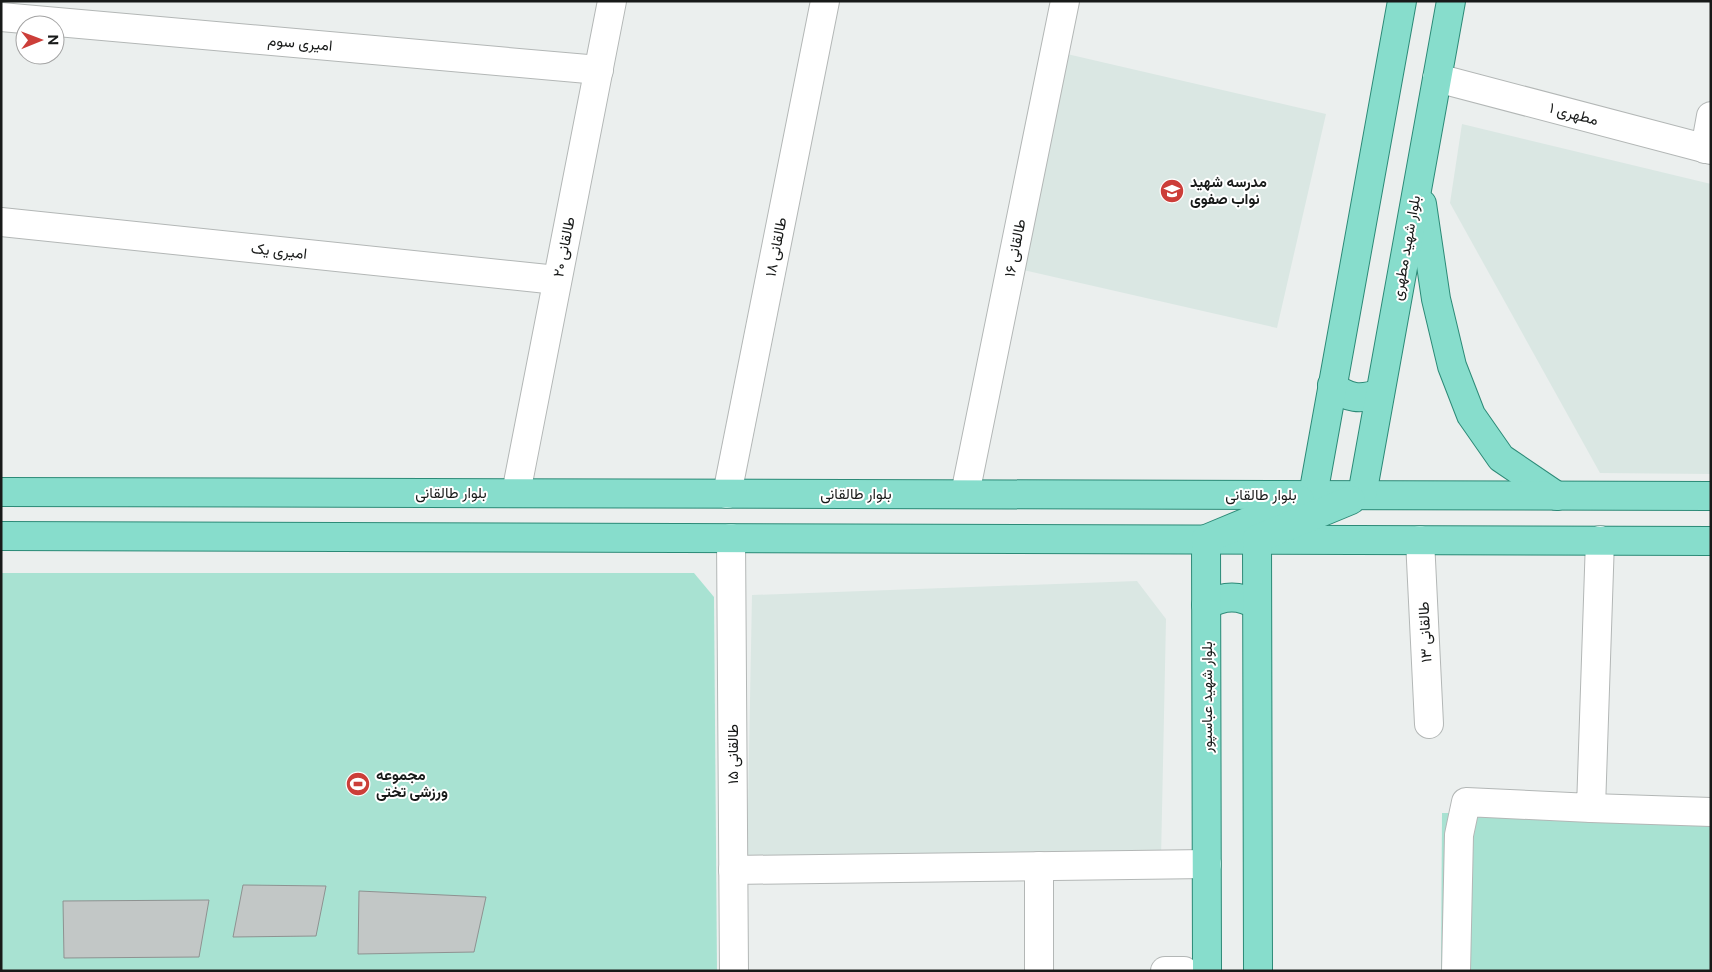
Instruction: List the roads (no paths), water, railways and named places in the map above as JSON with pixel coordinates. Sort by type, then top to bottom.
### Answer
[{"type":"main road","points":[[1206,539],[1313,495],[1402,1]]},
{"type":"main road","name":"بلوار شهید مطهری","points":[[1362,495],[1452,1]]},
{"type":"main road","points":[[1419,181],[1436,300],[1452,366],[1471,415],[1501,458],[1557,496]]},
{"type":"main road","points":[[1332,385],[1339,392],[1359,398],[1380,393]]},
{"type":"main road","name":"بلوار طالقانی","points":[[1,492],[1711,496]]},
{"type":"main road","points":[[1257,539],[1362,495]]},
{"type":"main road","points":[[1518,496],[1508,502],[1503,512],[1506,529],[1509,534],[1518,540]]},
{"type":"main road","points":[[1,536],[1711,541]]},
{"type":"main road","name":"بلوار شهید عباسپور","points":[[1206,539],[1207,971]]},
{"type":"main road","points":[[1257,539],[1258,971]]},
{"type":"main road","points":[[1206,605],[1218,598],[1232,596],[1246,599],[1257,605]]},
{"type":"street","name":"طالقانی ۲۰","points":[[516,493],[612,1]]},
{"type":"street","name":"طالقانی ۱۸","points":[[727,494],[825,1]]},
{"type":"street","name":"طالقانی ۱۶","points":[[965,494],[1065,1]]},
{"type":"street","name":"امیری سوم","points":[[1,16],[599,70]]},
{"type":"street","name":"مطهری ۱","points":[[1437,78],[1708,149]]},
{"type":"street","points":[[1708,149],[1711,116]]},
{"type":"street","name":"امیری یک","points":[[1,222],[557,280]]},
{"type":"street","name":"طالقانی ۱۵","points":[[731,538],[734,971]]},
{"type":"street","name":"طالقانی ۱۳","points":[[1420,540],[1429,724]]},
{"type":"street","points":[[1591,808],[1600,540]]},
{"type":"street","points":[[1456,971],[1459,835],[1466,802],[1711,812]]},
{"type":"street","points":[[734,870],[1207,864]]},
{"type":"street","points":[[1039,866],[1039,971]]},
{"type":"street","points":[[1165,971],[1184,971]]},
{"type":"place","name":"مدرسه شهید نواب صفوی","points":[[1172,191]]},
{"type":"place","name":"مجموعه ورزشی تختی","points":[[358,784]]}]
